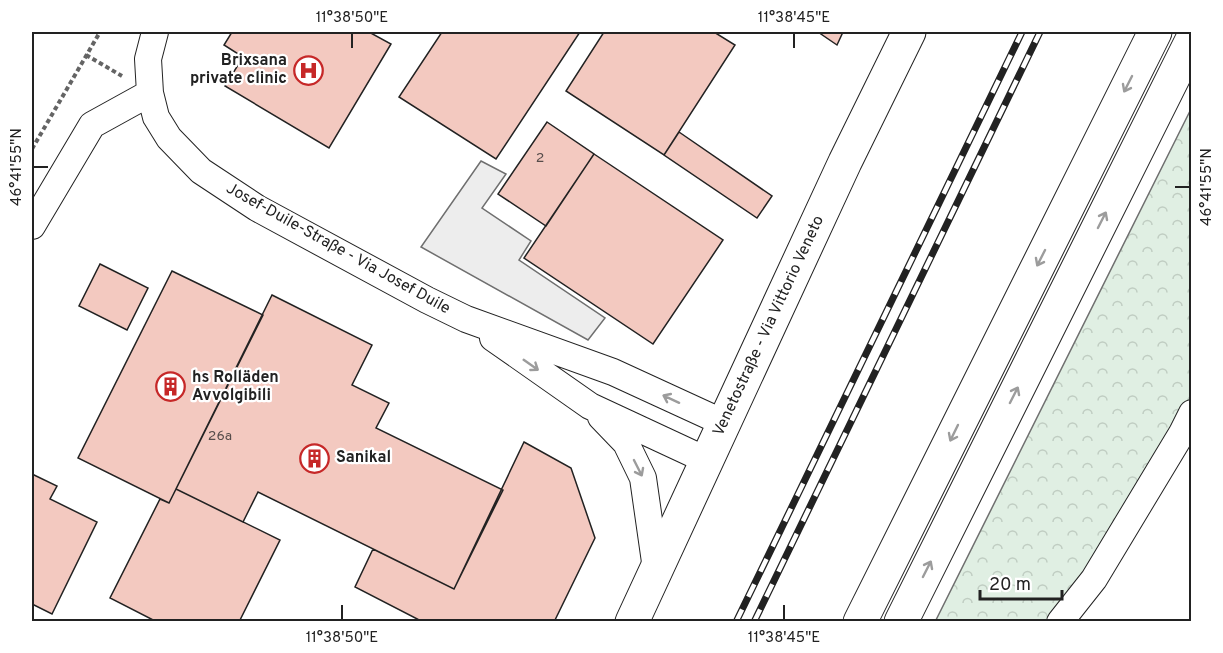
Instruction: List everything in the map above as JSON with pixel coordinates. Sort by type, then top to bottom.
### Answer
[{"type":"main road","name":"Venetostraße - Via Vittorio Veneto","points":[[632,621],[845,162],[909,32]]},
{"type":"main road","points":[[860,621],[1155,32]]},
{"type":"main road","points":[[901,621],[1191,40]]},
{"type":"street","name":"Josef-Duile-Straße - Via Josef Duile","points":[[155,32],[148,59],[150,93],[156,117],[169,138],[201,171],[257,208],[466,319],[590,406],[706,460]]},
{"type":"street","points":[[32,226],[92,125],[150,93]]},
{"type":"street","name":"Josef-Duile-Straße - Via Josef Duile","points":[[466,319],[614,372],[724,423]]},
{"type":"street","name":"Josef-Duile-Straße - Via Josef Duile","points":[[590,406],[626,443],[643,478],[656,569]]},
{"type":"street","points":[[1060,621],[1094,579],[1182,433],[1191,413]]},
{"type":"path","points":[[32,149],[100,32]]},
{"type":"path","points":[[86,55],[150,93]]},
{"type":"green space","points":[[1191,109],[1192,413],[1060,621],[935,622]]},
{"type":"shaded area","points":[[481,161],[506,174],[482,208],[531,241],[519,260],[605,318],[588,340],[421,247]]},
{"type":"building","points":[[232,32],[369,32],[391,44],[329,148],[225,86],[243,57],[224,45]]},
{"type":"building","points":[[442,32],[580,32],[496,159],[399,97]]},
{"type":"building","points":[[604,32],[714,32],[735,45],[664,155],[566,91]]},
{"type":"building","points":[[818,32],[843,32],[837,45]]},
{"type":"building","points":[[547,122],[594,154],[546,226],[498,194]]},
{"type":"building","points":[[679,132],[772,196],[757,218],[664,155]]},
{"type":"building","points":[[594,154],[723,240],[653,344],[524,258]]},
{"type":"building","points":[[100,264],[148,288],[127,330],[79,306]]},
{"type":"building","name":"hs Rolläden Avvolgibili","points":[[172,271],[263,315],[169,503],[78,458]]},
{"type":"building","name":"Sanikal","points":[[272,295],[372,345],[352,385],[389,403],[376,428],[503,490],[454,589],[258,492],[243,522],[176,489]]},
{"type":"building","points":[[524,442],[571,468],[595,538],[554,622],[423,622],[355,587],[373,549],[454,589]]},
{"type":"building","points":[[32,474],[57,486],[50,499],[97,522],[52,614],[32,604]]},
{"type":"building","points":[[176,489],[280,540],[239,622],[157,622],[110,598],[160,499],[169,503]]},
{"type":"railway","points":[[736,622],[1022,32]]},
{"type":"railway","points":[[754,622],[1040,32]]},
{"type":"place","name":"Brixsana private clinic","points":[[308,70]]},
{"type":"place","name":"hs Rolläden Avvolgibili","points":[[171,387]]},
{"type":"place","name":"Sanikal","points":[[315,458]]}]
